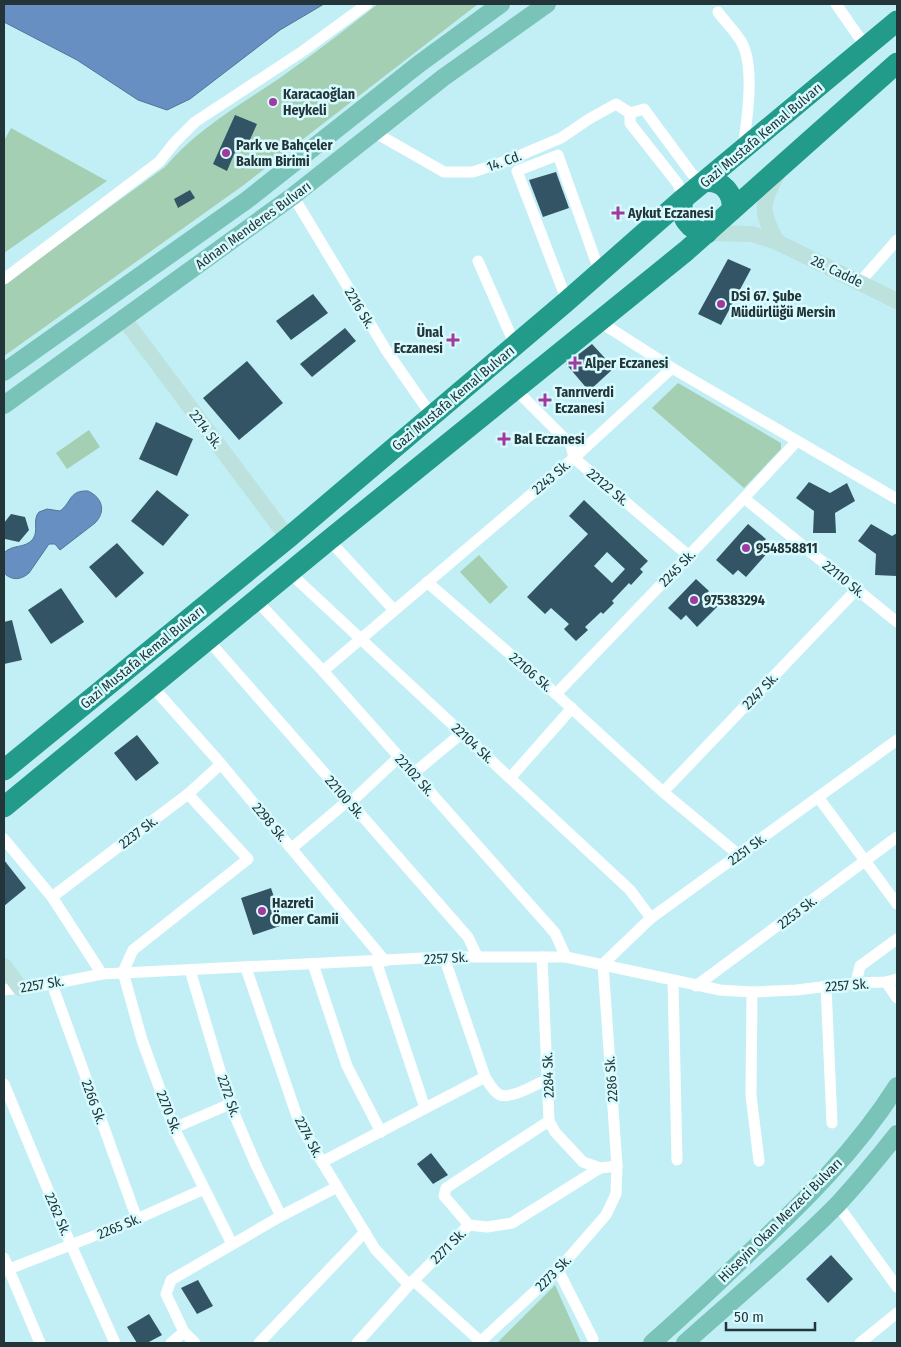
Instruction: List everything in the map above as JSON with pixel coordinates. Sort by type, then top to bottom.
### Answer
[{"type":"highway","name":"Gazi Mustafa Kemal Bulvarı","points":[[4,770],[288,538],[567,302],[683,199],[897,21]]},
{"type":"highway","name":"Gazi Mustafa Kemal Bulvarı","points":[[4,807],[329,540],[600,322],[781,168],[897,63]]},
{"type":"highway","points":[[704,182],[715,182],[726,189],[733,201],[732,210]]},
{"type":"highway","points":[[683,199],[682,211],[688,224],[700,232],[707,232]]},
{"type":"main road","name":"Adnan Menderes Bulvarı","points":[[4,372],[247,200],[419,64],[501,4]]},
{"type":"main road","name":"Adnan Menderes Bulvarı","points":[[4,405],[293,196],[444,77],[547,4]]},
{"type":"main road","name":"Hüseyin Okan Merzeci Bulvarı","points":[[652,1343],[778,1226],[829,1174],[882,1110],[897,1086]]},
{"type":"main road","name":"Hüseyin Okan Merzeci Bulvarı","points":[[685,1343],[801,1239],[837,1204],[872,1166],[897,1134]]},
{"type":"street","points":[[4,279],[159,162],[195,122],[304,51],[367,4]]},
{"type":"street","points":[[836,4],[866,47]]},
{"type":"street","points":[[718,12],[742,43],[747,59],[749,77],[748,114],[742,150]]},
{"type":"street","name":"14. Cd.","points":[[374,132],[444,172],[473,172],[509,160],[561,138],[616,104],[630,113],[644,109],[692,174],[704,182]]},
{"type":"street","points":[[630,113],[630,123],[678,184],[683,199]]},
{"type":"street","points":[[567,302],[517,171],[558,155],[600,273]]},
{"type":"street","points":[[777,242],[765,219],[766,196],[781,168]]},
{"type":"street","name":"2216 Sk.","points":[[293,196],[386,350],[432,416]]},
{"type":"street","points":[[732,210],[752,234]]},
{"type":"street","name":"28. Cadde","points":[[707,232],[752,234],[777,242],[897,301]]},
{"type":"street","points":[[860,282],[897,240]]},
{"type":"street","points":[[478,261],[515,346]]},
{"type":"street","name":"2214 Sk.","points":[[124,319],[288,538]]},
{"type":"street","points":[[600,322],[672,368],[897,499]]},
{"type":"street","name":"2243 Sk.","points":[[427,582],[574,458],[672,368]]},
{"type":"street","name":"22122 Sk.","points":[[515,389],[570,445],[574,458],[689,556]]},
{"type":"street","name":"2245 Sk.","points":[[556,694],[797,441]]},
{"type":"street","name":"22110 Sk.","points":[[744,498],[897,622]]},
{"type":"street","points":[[329,540],[394,610]]},
{"type":"street","name":"22104 Sk.","points":[[290,573],[630,890],[651,918]]},
{"type":"street","points":[[323,671],[427,582]]},
{"type":"street","name":"22106 Sk.","points":[[427,582],[572,708],[662,792],[739,855]]},
{"type":"street","name":"2247 Sk.","points":[[662,792],[857,589]]},
{"type":"street","name":"22102 Sk.","points":[[256,600],[323,671],[555,933],[566,957]]},
{"type":"street","name":"22100 Sk.","points":[[208,640],[468,937],[477,956]]},
{"type":"street","name":"2298 Sk.","points":[[151,686],[221,764],[292,848],[381,961]]},
{"type":"street","points":[[510,778],[572,708]]},
{"type":"street","points":[[414,773],[462,733]]},
{"type":"street","name":"2251 Sk.","points":[[604,964],[651,918],[897,740]]},
{"type":"street","points":[[292,848],[344,804],[350,803],[399,756]]},
{"type":"street","name":"2237 Sk.","points":[[52,897],[188,794],[221,764]]},
{"type":"street","points":[[123,972],[134,950],[248,859],[188,794]]},
{"type":"street","points":[[818,798],[897,904]]},
{"type":"street","name":"2253 Sk.","points":[[696,986],[897,837]]},
{"type":"street","points":[[4,839],[52,897],[102,974]]},
{"type":"street","points":[[856,983],[860,966],[897,939]]},
{"type":"street","name":"2257 Sk.","points":[[4,990],[123,972],[246,968],[477,956],[566,957],[696,986],[752,992],[886,982],[897,979]]},
{"type":"street","points":[[444,957],[485,1077],[492,1088],[500,1095],[512,1096],[548,1079]]},
{"type":"street","name":"2284 Sk.","points":[[542,957],[549,1121]]},
{"type":"street","points":[[381,961],[425,1108]]},
{"type":"street","points":[[313,964],[347,1066],[380,1132]]},
{"type":"street","name":"2286 Sk.","points":[[604,964],[617,1166],[616,1194]]},
{"type":"street","points":[[4,966],[20,988]]},
{"type":"street","name":"2274 Sk.","points":[[246,968],[299,1122],[375,1249],[480,1342]]},
{"type":"street","name":"2272 Sk.","points":[[190,970],[230,1104],[256,1165],[281,1216]]},
{"type":"street","name":"2270 Sk.","points":[[123,972],[142,1040],[174,1128],[232,1244]]},
{"type":"street","points":[[673,981],[677,1160]]},
{"type":"street","points":[[886,982],[897,998]]},
{"type":"street","name":"2266 Sk.","points":[[52,984],[137,1219]]},
{"type":"street","points":[[826,986],[832,1122]]},
{"type":"street","points":[[752,992],[751,1094],[759,1161]]},
{"type":"street","points":[[322,1162],[485,1077]]},
{"type":"street","name":"2262 Sk.","points":[[4,1084],[115,1343]]},
{"type":"street","points":[[174,1128],[230,1104]]},
{"type":"street","points":[[469,1225],[444,1196],[446,1188],[549,1121],[555,1132],[583,1162],[600,1168]]},
{"type":"street","points":[[872,1166],[897,1143]]},
{"type":"street","name":"2271 Sk.","points":[[357,1343],[469,1225],[487,1227],[512,1223],[600,1168],[617,1166]]},
{"type":"street","points":[[195,1343],[184,1332],[166,1294],[171,1280],[281,1216],[337,1187]]},
{"type":"street","name":"2265 Sk.","points":[[6,1270],[137,1219],[204,1189]]},
{"type":"street","name":"2273 Sk.","points":[[480,1342],[558,1270],[606,1215],[616,1194]]},
{"type":"street","points":[[837,1204],[897,1286]]},
{"type":"street","points":[[259,1343],[365,1232]]},
{"type":"street","points":[[4,1258],[6,1270],[40,1343]]},
{"type":"street","points":[[558,1270],[593,1338]]},
{"type":"street","points":[[860,1343],[897,1313]]},
{"type":"street","points":[[171,1343],[184,1332]]},
{"type":"green space","points":[[378,4],[478,4],[241,187],[4,356],[4,284],[165,167],[190,141],[218,119],[290,71]]},
{"type":"green space","points":[[11,128],[107,181],[4,253],[4,141]]},
{"type":"green space","points":[[678,383],[781,443],[781,449],[744,488],[652,408]]},
{"type":"green space","points":[[89,430],[100,447],[67,469],[56,453]]},
{"type":"green space","points":[[479,555],[508,587],[490,604],[460,572]]},
{"type":"green space","points":[[555,1285],[581,1343],[497,1343]]},
{"type":"water","points":[[4,4],[324,4],[280,30],[190,99],[167,110],[138,100],[77,60],[4,22]]},
{"type":"water","points":[[88,491],[100,501],[102,510],[95,523],[60,550],[55,544],[49,544],[29,573],[23,577],[16,579],[7,576],[4,573],[4,553],[33,539],[35,536],[36,518],[39,512],[47,509],[60,511],[77,492]]},
{"type":"building","name":"Park ve Bahçeler Bakım Birimi","points":[[235,115],[257,124],[249,142],[241,138],[227,171],[213,164]]},
{"type":"building","points":[[556,172],[569,208],[543,217],[529,180]]},
{"type":"building","points":[[190,190],[195,198],[178,208],[174,199]]},
{"type":"building","points":[[728,259],[751,269],[721,325],[698,314]]},
{"type":"building","points":[[313,294],[328,313],[291,340],[276,321]]},
{"type":"building","points":[[345,328],[356,341],[312,377],[300,364]]},
{"type":"building","points":[[592,344],[614,368],[589,391],[566,364]]},
{"type":"building","points":[[247,361],[283,403],[239,440],[203,398]]},
{"type":"building","points":[[156,422],[193,439],[177,476],[139,459]]},
{"type":"building","points":[[809,482],[830,493],[847,483],[855,501],[835,513],[836,533],[813,533],[814,511],[796,498]]},
{"type":"building","points":[[157,490],[189,515],[163,546],[131,521]]},
{"type":"building","points":[[584,500],[648,561],[640,569],[643,572],[631,585],[629,583],[603,614],[601,612],[585,627],[588,630],[576,641],[564,629],[569,624],[551,608],[545,614],[527,597],[588,534],[569,516]],"holes":[[[607,552],[625,569],[612,583],[594,566]]]},
{"type":"building","points":[[11,514],[25,517],[29,530],[19,542],[5,539],[4,523]]},
{"type":"building","name":"954858811","points":[[748,524],[766,539],[761,545],[769,551],[746,577],[738,570],[733,575],[716,560]]},
{"type":"building","points":[[871,524],[892,536],[897,533],[897,576],[875,575],[876,554],[858,541]]},
{"type":"building","points":[[117,543],[144,573],[116,598],[89,567]]},
{"type":"building","name":"975383294","points":[[696,579],[709,591],[706,594],[718,606],[697,627],[686,615],[681,620],[668,608]]},
{"type":"building","points":[[61,588],[84,622],[51,644],[28,610]]},
{"type":"building","points":[[12,620],[22,660],[4,664],[4,622]]},
{"type":"building","points":[[137,735],[159,763],[136,781],[114,753]]},
{"type":"building","points":[[4,860],[26,888],[4,906]]},
{"type":"building","name":"Hazreti Ömer Camii","points":[[271,888],[283,925],[253,935],[241,898]]},
{"type":"building","points":[[431,1153],[448,1175],[433,1184],[417,1164]]},
{"type":"building","points":[[831,1255],[853,1279],[828,1303],[806,1279]]},
{"type":"building","points":[[198,1280],[213,1306],[197,1314],[181,1288]]},
{"type":"building","points":[[149,1314],[162,1335],[147,1343],[137,1343],[127,1327]]},
{"type":"place","name":"Karacaoğlan Heykeli","points":[[273,102]]},
{"type":"place","name":"Park ve Bahçeler Bakım Birimi","points":[[226,153]]},
{"type":"place","name":"Aykut Eczanesi","points":[[618,213]]},
{"type":"place","name":"DSİ 67. Şube Müdürlüğü Mersin","points":[[721,304]]},
{"type":"place","name":"Ünal Eczanesi","points":[[453,340]]},
{"type":"place","name":"Alper Eczanesi","points":[[575,363]]},
{"type":"place","name":"Tanrıverdi Eczanesi","points":[[545,400]]},
{"type":"place","name":"Bal Eczanesi","points":[[504,439]]},
{"type":"place","name":"954858811","points":[[746,548]]},
{"type":"place","name":"975383294","points":[[694,600]]},
{"type":"place","name":"Hazreti Ömer Camii","points":[[262,911]]}]
